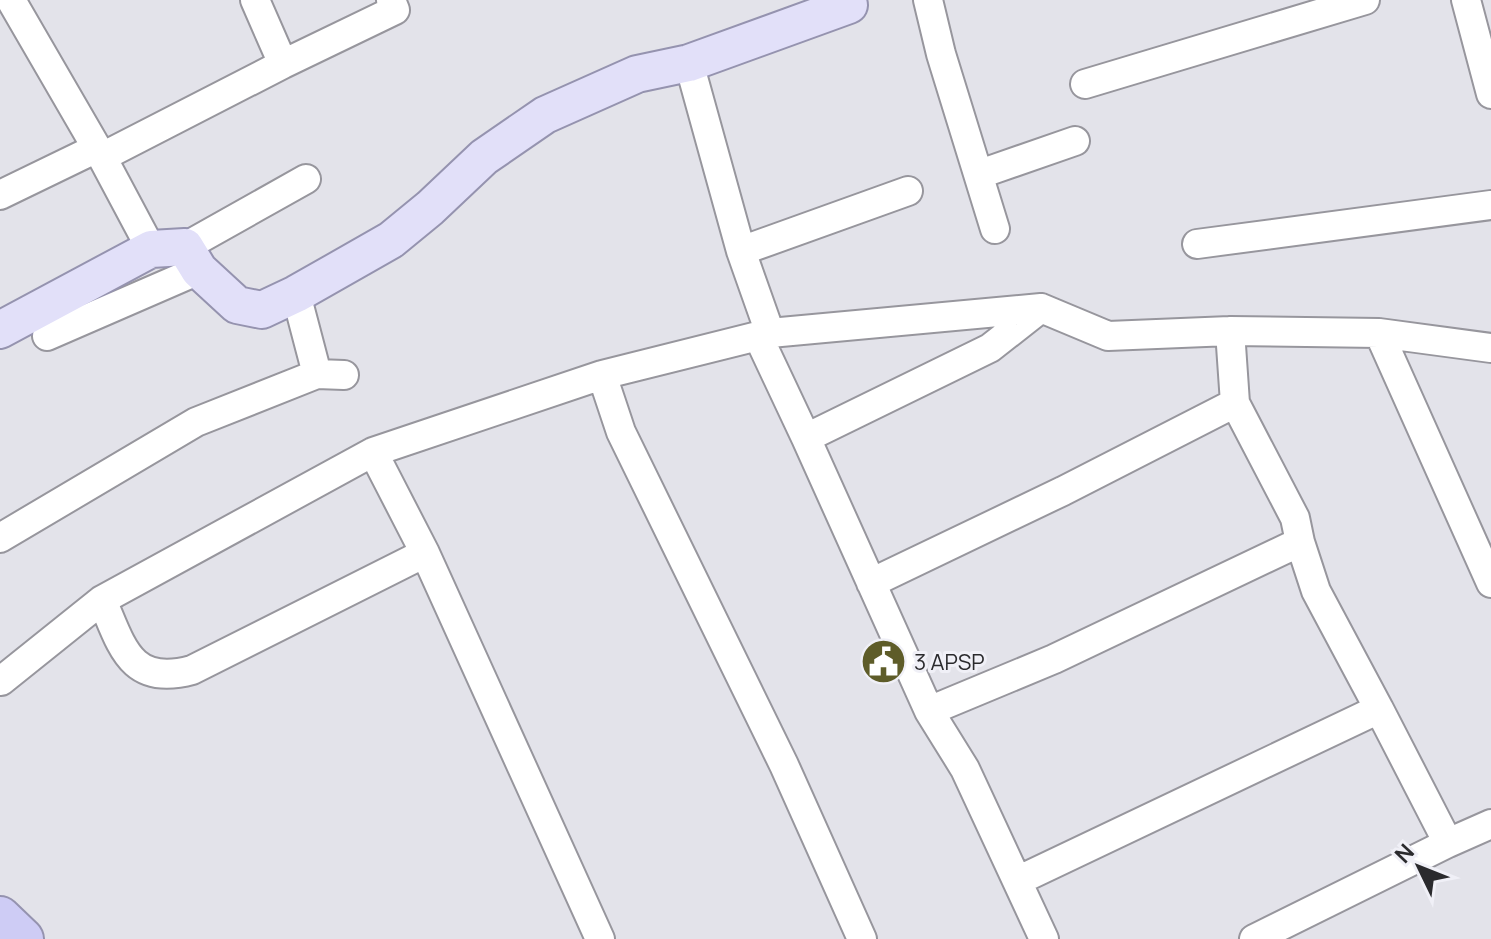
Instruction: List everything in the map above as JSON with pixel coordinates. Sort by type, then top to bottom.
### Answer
[{"type":"highway","points":[[0,917],[23,939]]},
{"type":"main road","points":[[0,330],[178,255],[237,305],[262,310],[391,240],[484,157],[545,115],[637,74],[689,63],[853,2]]},
{"type":"street","points":[[255,0],[283,64]]},
{"type":"street","points":[[0,195],[100,152],[395,10],[391,0]]},
{"type":"street","points":[[928,0],[941,54],[995,229]]},
{"type":"street","points":[[1085,84],[1365,0]]},
{"type":"street","points":[[1466,0],[1491,94]]},
{"type":"street","points":[[11,4],[100,152],[178,255]]},
{"type":"street","points":[[689,63],[764,334],[806,438],[929,711],[965,769],[1044,939]]},
{"type":"street","points":[[980,174],[1075,141]]},
{"type":"street","points":[[47,336],[306,179]]},
{"type":"street","points":[[741,251],[908,191]]},
{"type":"street","points":[[1197,244],[1491,205]]},
{"type":"street","points":[[0,538],[196,422],[330,374],[296,294]]},
{"type":"street","points":[[806,438],[990,348],[1041,308]]},
{"type":"street","points":[[1,681],[102,600],[373,452],[602,375],[764,334],[1041,308],[1108,336],[1230,331],[1379,333],[1491,348]]},
{"type":"street","points":[[1230,331],[1235,403],[1295,518],[1316,591],[1448,843]]},
{"type":"street","points":[[1379,333],[1491,583]]},
{"type":"street","points":[[602,375],[621,432],[784,765],[862,939]]},
{"type":"street","points":[[871,583],[1063,491],[1235,403]]},
{"type":"street","points":[[373,452],[425,553],[600,939]]},
{"type":"street","points":[[929,711],[1054,659],[1300,542]]},
{"type":"street","points":[[102,600],[124,651],[139,666],[170,676],[192,670],[425,553]]},
{"type":"street","points":[[1017,881],[1379,709]]},
{"type":"street","points":[[1254,939],[1491,824]]},
{"type":"place","name":"3 APSP","points":[[883,662]]}]
